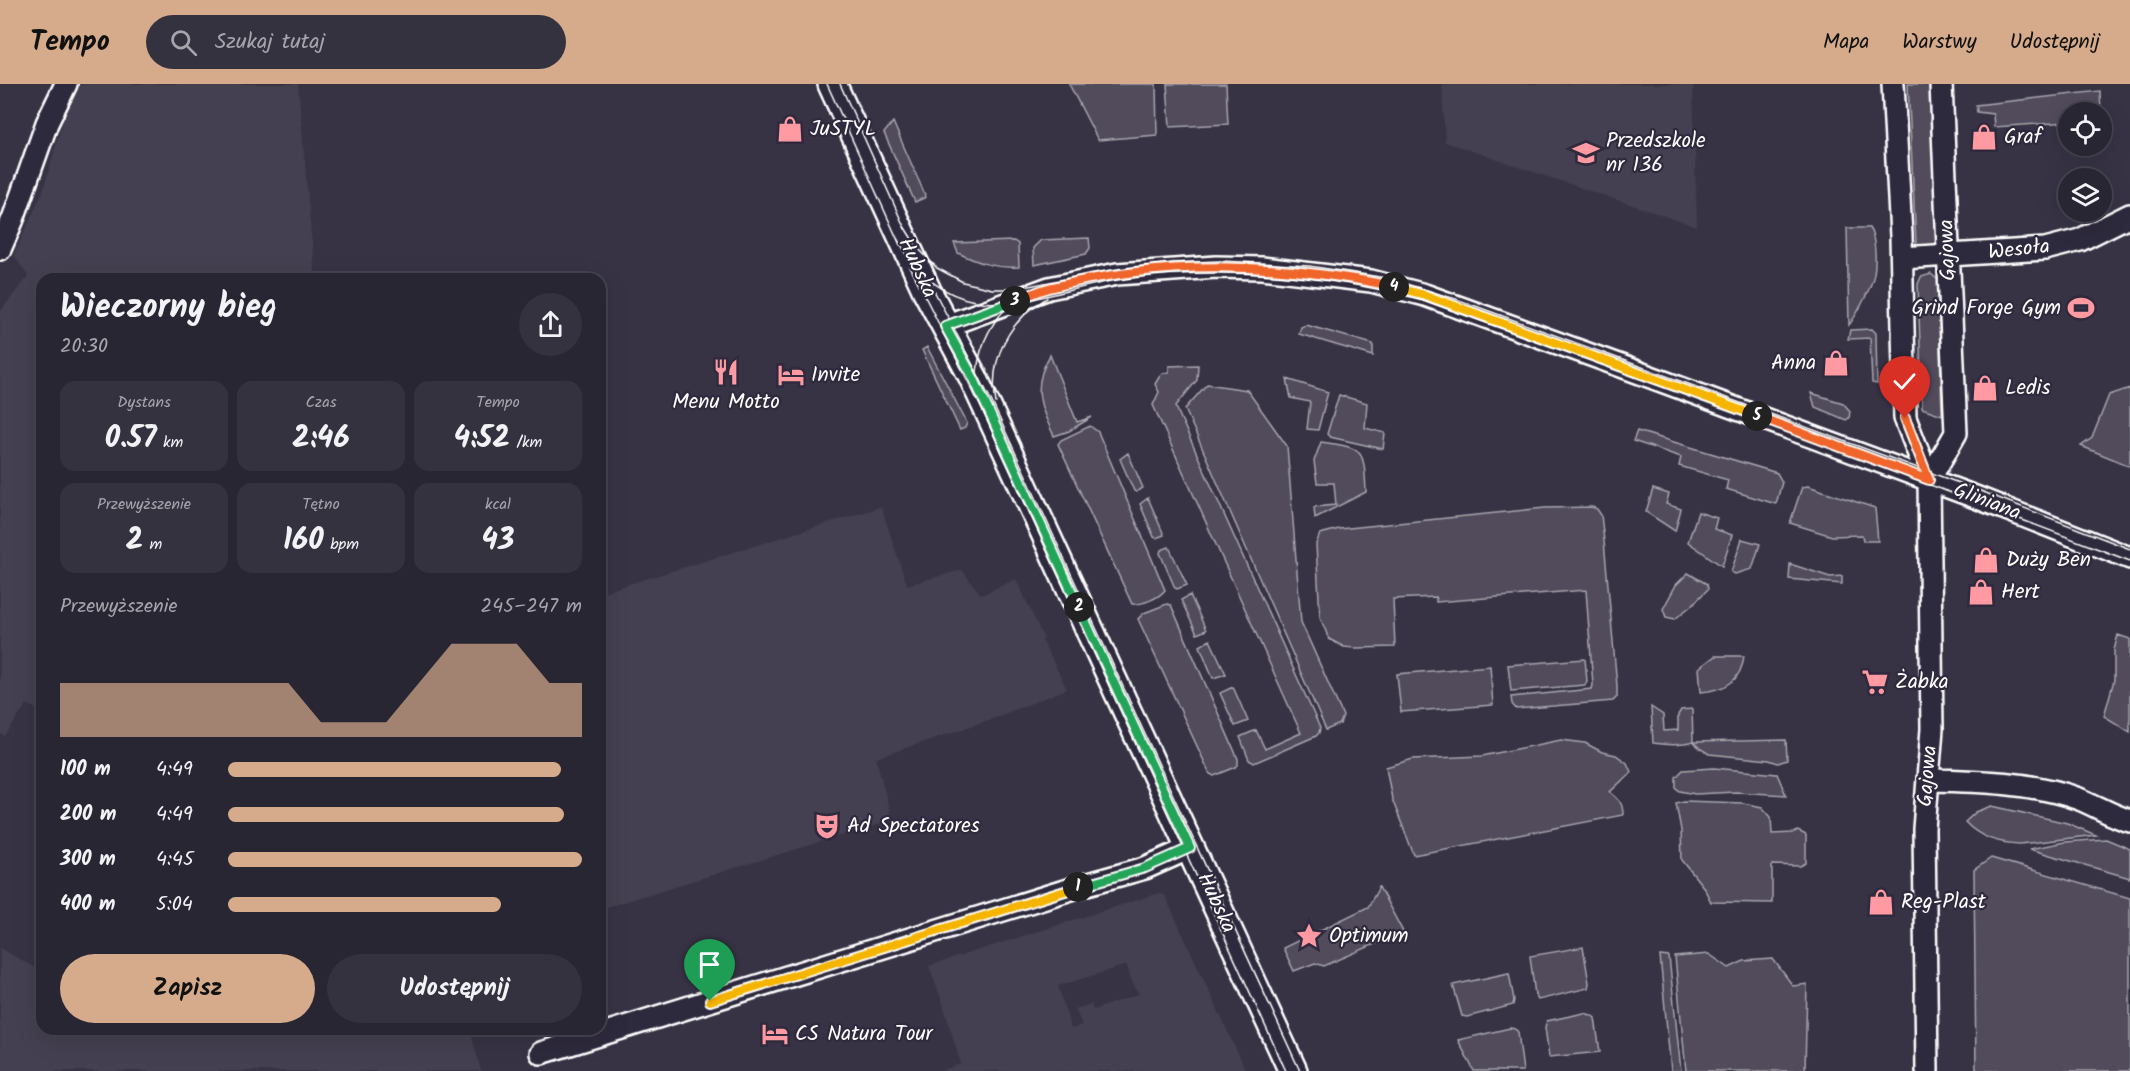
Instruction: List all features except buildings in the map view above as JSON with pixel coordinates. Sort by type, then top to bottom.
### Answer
[{"type":"street","points":[[0,249],[47,123],[66,84]]},
{"type":"street","name":"Hubska","points":[[832,84],[945,326],[973,377],[1293,1071]]},
{"type":"street","name":"Gajowa","points":[[1893,84],[1902,258],[1905,418],[1929,480],[1932,729],[1924,829],[1927,1071]]},
{"type":"street","name":"Gajowa","points":[[1929,480],[1956,433],[1941,84]]},
{"type":"street","name":"Wesoła","points":[[1902,258],[2045,249],[2080,240],[2130,215]]},
{"type":"street","name":"Gliniana","points":[[945,326],[1049,288],[1101,277],[1168,269],[1262,268],[1371,281],[1425,295],[1839,445],[2130,558]]},
{"type":"street","points":[[1928,780],[1980,782],[2031,788],[2079,799],[2130,821]]},
{"type":"street","points":[[606,1033],[1072,889],[1138,871],[1190,848]]},
{"type":"street","points":[[541,1053],[599,1035]]},
{"type":"shaded area","points":[[81,84],[298,84],[314,273],[36,273],[36,709],[27,704],[5,736],[0,734],[0,312],[28,276],[14,255],[43,191],[66,110]]},
{"type":"shaded area","points":[[1069,84],[1156,84],[1157,135],[1098,140]]},
{"type":"shaded area","points":[[1167,84],[1226,84],[1228,124],[1170,127]]},
{"type":"shaded area","name":"Przedszkole nr 136","points":[[1442,84],[1693,84],[1697,227],[1445,142]]},
{"type":"shaded area","points":[[1908,84],[1932,84],[1937,244],[1935,248],[1919,248],[1916,244]]},
{"type":"shaded area","points":[[2100,91],[2101,102],[2058,102],[2058,123],[1994,127],[1993,114],[1977,112],[1976,105]]},
{"type":"shaded area","points":[[893,122],[926,197],[915,202],[884,133]]},
{"type":"shaded area","points":[[1847,228],[1869,228],[1873,237],[1875,257],[1874,274],[1870,286],[1849,325]]},
{"type":"shaded area","points":[[1089,238],[1090,248],[1086,254],[1034,265],[1033,248],[1041,240]]},
{"type":"shaded area","points":[[1014,241],[1018,244],[1019,267],[995,266],[972,259],[958,253],[954,243]]},
{"type":"shaded area","points":[[1931,274],[1938,280],[1942,415],[1922,408],[1918,284],[1921,277]]},
{"type":"shaded area","points":[[1306,325],[1373,344],[1373,356],[1299,334],[1301,327]]},
{"type":"shaded area","points":[[1872,329],[1876,333],[1877,384],[1872,383],[1870,338],[1848,339],[1850,330]]},
{"type":"shaded area","points":[[927,347],[967,423],[965,428],[960,430],[922,350]]},
{"type":"shaded area","points":[[1050,355],[1077,422],[1092,417],[1069,431],[1054,436],[1042,406],[1039,387],[1044,366]]},
{"type":"shaded area","points":[[1198,365],[1197,380],[1176,406],[1178,412],[1320,728],[1316,736],[1254,763],[1249,760],[1240,737],[1256,730],[1265,749],[1301,733],[1153,405],[1159,392],[1155,384],[1161,374],[1169,372],[1169,366]]},
{"type":"shaded area","points":[[1287,379],[1328,392],[1318,430],[1307,429],[1310,402],[1291,398]]},
{"type":"shaded area","points":[[1207,384],[1247,390],[1287,446],[1301,622],[1343,716],[1340,724],[1326,730],[1185,409]]},
{"type":"shaded area","points":[[2130,388],[2130,466],[2081,446],[2092,438],[2109,395]]},
{"type":"shaded area","points":[[1811,393],[1843,403],[1850,411],[1849,418],[1846,420],[1815,407]]},
{"type":"shaded area","points":[[1339,395],[1367,403],[1365,428],[1385,433],[1383,449],[1330,437],[1327,434]]},
{"type":"shaded area","points":[[1090,426],[1098,432],[1165,590],[1159,596],[1145,602],[1132,604],[1058,444],[1061,440]]},
{"type":"shaded area","points":[[1637,431],[1777,473],[1782,482],[1776,504],[1726,489],[1728,480],[1679,466],[1681,457],[1633,441]]},
{"type":"shaded area","points":[[1321,442],[1346,446],[1359,453],[1364,467],[1366,492],[1315,518],[1314,507],[1336,505],[1334,483],[1317,483],[1314,461]]},
{"type":"shaded area","points":[[1128,453],[1143,488],[1136,492],[1120,459]]},
{"type":"shaded area","points":[[1808,486],[1875,508],[1878,541],[1863,541],[1862,535],[1832,536],[1790,523],[1802,487]]},
{"type":"shaded area","points":[[1653,489],[1669,494],[1666,504],[1681,509],[1675,531],[1646,512]]},
{"type":"shaded area","points":[[1148,498],[1164,535],[1156,538],[1140,504]]},
{"type":"shaded area","points":[[881,507],[907,585],[962,570],[981,595],[1016,579],[1044,639],[1042,640],[1067,689],[986,721],[876,758],[892,820],[606,907],[606,591]]},
{"type":"shaded area","points":[[1592,507],[1597,509],[1601,515],[1604,541],[1617,686],[1617,697],[1613,701],[1516,709],[1512,704],[1511,697],[1592,689],[1586,590],[1436,602],[1436,597],[1393,599],[1395,647],[1344,647],[1329,639],[1320,617],[1316,544],[1320,534],[1339,529],[1545,508]]},
{"type":"shaded area","points":[[1698,512],[1717,518],[1714,529],[1732,535],[1722,566],[1688,542]]},
{"type":"shaded area","points":[[1742,539],[1760,544],[1752,569],[1735,574],[1731,572]]},
{"type":"shaded area","points":[[1169,547],[1187,585],[1177,589],[1160,553],[1161,550]]},
{"type":"shaded area","points":[[1790,564],[1830,577],[1842,576],[1842,584],[1789,579]]},
{"type":"shaded area","points":[[1688,573],[1707,584],[1708,589],[1675,619],[1666,617],[1663,609],[1676,585]]},
{"type":"shaded area","points":[[1190,595],[1206,630],[1197,634],[1181,600]]},
{"type":"shaded area","points":[[1167,604],[1171,605],[1238,759],[1236,767],[1214,776],[1210,774],[1138,619],[1144,613]]},
{"type":"shaded area","points":[[2118,635],[2130,639],[2130,732],[2104,716],[2114,680],[2114,650]]},
{"type":"shaded area","points":[[1210,640],[1226,674],[1213,678],[1200,646]]},
{"type":"shaded area","points":[[1715,656],[1744,656],[1739,672],[1730,683],[1724,687],[1701,692],[1699,668]]},
{"type":"shaded area","points":[[1585,659],[1587,681],[1585,685],[1511,691],[1508,665]]},
{"type":"shaded area","points":[[1490,666],[1493,705],[1401,712],[1397,674]]},
{"type":"shaded area","points":[[1233,687],[1248,721],[1235,726],[1220,693]]},
{"type":"shaded area","points":[[1651,707],[1663,715],[1664,731],[1678,730],[1678,715],[1681,710],[1692,709],[1693,742],[1673,745],[1653,743]]},
{"type":"shaded area","points":[[1561,740],[1585,743],[1602,752],[1616,755],[1627,763],[1631,772],[1610,792],[1620,802],[1623,815],[1414,855],[1392,799],[1386,767],[1413,759],[1482,756]]},
{"type":"shaded area","points":[[1786,740],[1787,760],[1778,763],[1769,760],[1709,754],[1693,742]]},
{"type":"shaded area","points":[[1714,768],[1777,774],[1786,795],[1736,792],[1695,794],[1676,788],[1676,777],[1683,770]]},
{"type":"shaded area","points":[[1684,801],[1743,803],[1762,807],[1771,817],[1772,834],[1798,831],[1806,835],[1806,863],[1800,866],[1772,865],[1772,903],[1711,902],[1704,888],[1682,860],[1681,830],[1676,803]]},
{"type":"shaded area","points":[[1992,806],[2067,823],[2096,835],[2020,844],[1997,841],[1983,836],[1965,822],[1976,812]]},
{"type":"shaded area","points":[[2106,839],[2130,849],[2130,878],[2029,849],[2065,842]]},
{"type":"shaded area","points":[[1991,858],[2130,898],[2130,1071],[1976,1071],[1974,870]]},
{"type":"shaded area","points":[[1379,887],[1403,932],[1324,966],[1315,963],[1294,971],[1283,948],[1368,907]]},
{"type":"shaded area","points":[[1159,893],[1165,896],[1246,1071],[940,1071],[961,1064],[929,966]],"holes":[[[1127,965],[1131,980],[1139,994],[1093,1010],[1091,1004],[1075,1009],[1082,1025],[1071,1029],[1058,986]]]},
{"type":"shaded area","points":[[1583,947],[1588,988],[1538,1000],[1535,995],[1530,956]]},
{"type":"shaded area","points":[[0,948],[36,969],[36,1035],[472,1035],[481,1071],[0,1071]]},
{"type":"shaded area","points":[[1709,954],[1729,968],[1744,961],[1773,959],[1793,986],[1807,984],[1805,1071],[1686,1071],[1675,957]]},
{"type":"shaded area","points":[[1660,956],[1669,957],[1681,1071],[1671,1071]]},
{"type":"shaded area","points":[[1509,973],[1513,1005],[1467,1017],[1462,1016],[1453,985]]},
{"type":"shaded area","points":[[1584,1013],[1595,1018],[1600,1052],[1549,1057],[1545,1027],[1547,1021]]},
{"type":"shaded area","points":[[1510,1028],[1518,1032],[1523,1071],[1474,1071],[1458,1040]]},
{"type":"tram line","points":[[827,84],[900,245]]},
{"type":"tram line","points":[[840,84],[905,229]]},
{"type":"tram line","points":[[902,223],[917,247],[937,268],[963,282],[992,289],[1013,289],[1120,269],[1221,261],[1309,266],[1386,278],[1459,300],[1978,490],[2130,549]]},
{"type":"tram line","points":[[897,238],[911,260],[928,279],[962,298],[991,303],[1028,300],[1122,279],[1198,273],[1236,273],[1312,279],[1387,291],[1424,300],[1778,427],[2130,561]]},
{"type":"tram line","points":[[910,267],[981,407],[1286,1071]]},
{"type":"tram line","points":[[929,281],[991,400],[1300,1071]]},
{"type":"tram line","points":[[996,403],[995,371],[1004,342],[1022,318],[1047,298]]},
{"type":"tram line","points":[[977,372],[984,341],[1000,315],[1015,300]]},
{"type":"place","name":"JuSTYL","points":[[790,129]]},
{"type":"place","name":"Graf","points":[[1984,137]]},
{"type":"place","name":"Przedszkole nr 136","points":[[1586,153]]},
{"type":"place","name":"Grind Forge Gym","points":[[2081,308]]},
{"type":"place","name":"Anna","points":[[1836,363]]},
{"type":"place","name":"Menu Motto","points":[[726,372]]},
{"type":"place","name":"Invite","points":[[791,375]]},
{"type":"place","name":"Ledis","points":[[1985,388]]},
{"type":"place","name":"Duży Ben","points":[[1986,560]]},
{"type":"place","name":"Hert","points":[[1981,592]]},
{"type":"place","name":"Żabka","points":[[1875,682]]},
{"type":"place","name":"Ad Spectatores","points":[[827,826]]},
{"type":"place","name":"Reg-Plast","points":[[1881,902]]},
{"type":"place","name":"Optimum","points":[[1309,936]]},
{"type":"place","name":"CS Natura Tour","points":[[775,1034]]},
{"type":"route","points":[[710,1001],[1084,885],[1138,871],[1190,848],[973,377],[945,326],[1049,288],[1101,277],[1168,269],[1262,268],[1371,281],[1425,295],[1839,445],[1929,480],[1905,418]]}]
